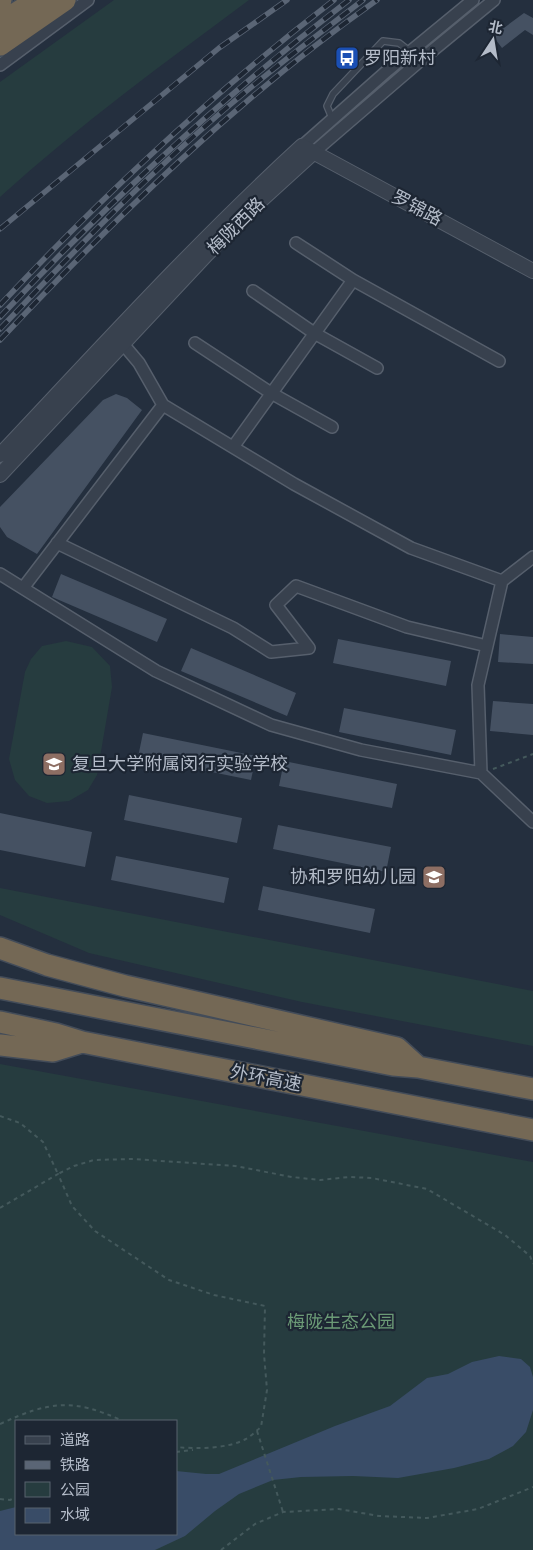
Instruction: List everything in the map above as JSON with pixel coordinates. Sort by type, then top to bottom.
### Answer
[{"type":"highway","points":[[0,23],[37,0]]},
{"type":"highway","points":[[0,44],[46,0]]},
{"type":"highway","points":[[0,44],[65,0]]},
{"type":"highway","points":[[0,948],[55,967],[125,986],[397,1048],[418,1067]]},
{"type":"highway","points":[[0,988],[393,1065],[418,1067],[533,1089]]},
{"type":"highway","name":"外环高速","points":[[0,1022],[56,1034],[82,1042],[533,1130]]},
{"type":"highway","points":[[0,1045],[53,1051],[82,1042]]},
{"type":"street","points":[[0,65],[88,0]]},
{"type":"street","name":"梅陇西路","points":[[0,475],[207,254],[259,202],[308,149],[332,118],[473,0]]},
{"type":"street","name":"梅陇西路","points":[[0,455],[198,245],[250,193],[421,60],[494,0]]},
{"type":"street","name":"罗锦路","points":[[308,149],[533,271]]},
{"type":"street","points":[[296,244],[353,280],[499,361]]},
{"type":"street","points":[[233,447],[353,280]]},
{"type":"street","points":[[253,291],[314,333],[377,368]]},
{"type":"street","points":[[195,343],[271,394],[332,427]]},
{"type":"street","points":[[123,344],[139,363],[163,405],[294,484],[411,548],[502,581]]},
{"type":"street","points":[[23,588],[163,405]]},
{"type":"street","points":[[57,543],[234,628],[271,652],[309,648],[276,605],[296,586],[407,627],[487,646]]},
{"type":"street","points":[[481,773],[478,685],[502,581],[533,557]]},
{"type":"street","points":[[0,574],[156,671],[271,725],[362,750],[481,773],[533,822]]},
{"type":"lane","points":[[332,118],[328,106],[333,94],[383,41],[399,43],[421,60]]},
{"type":"path","points":[[481,773],[533,754]]},
{"type":"path","points":[[0,1116],[20,1123],[42,1142],[72,1206],[95,1231],[169,1280],[214,1295],[265,1306],[264,1354],[267,1390],[262,1427],[245,1439],[222,1446],[178,1452]]},
{"type":"path","points":[[0,1208],[58,1174],[74,1166],[94,1160],[133,1159],[235,1166],[292,1177],[320,1180],[349,1177],[372,1178],[427,1189],[505,1235],[530,1256],[533,1264]]},
{"type":"path","points":[[0,1424],[40,1408],[70,1404],[100,1410],[122,1420]]},
{"type":"path","points":[[257,1430],[283,1512]]},
{"type":"path","points":[[178,1447],[198,1450]]},
{"type":"path","points":[[221,1550],[255,1524],[283,1512],[339,1509],[379,1516],[427,1518],[478,1509],[533,1487]]},
{"type":"path","points":[[0,1499],[10,1500],[15,1498]]},
{"type":"green space","points":[[114,0],[249,0],[153,71],[91,120],[0,197],[0,82]]},
{"type":"green space","points":[[66,641],[92,647],[110,666],[112,687],[97,775],[88,790],[69,801],[47,803],[29,796],[15,780],[9,759],[25,672],[31,659],[42,646]]},
{"type":"green space","points":[[0,888],[533,991],[533,1046],[302,1002],[89,953],[0,915]]},
{"type":"green space","name":"梅陇生态公园","points":[[0,1064],[533,1162],[533,1550],[0,1550]]},
{"type":"water","points":[[499,1356],[521,1359],[530,1367],[533,1377],[533,1410],[526,1432],[513,1446],[489,1459],[454,1468],[398,1478],[353,1476],[301,1477],[273,1480],[239,1494],[185,1536],[155,1550],[0,1550],[0,1511],[15,1507],[15,1535],[178,1535],[178,1471],[219,1474],[335,1426],[390,1406],[427,1378],[448,1374],[472,1362]]},
{"type":"building","points":[[524,13],[533,18],[533,35],[525,30],[502,48],[493,36]]},
{"type":"building","points":[[116,394],[127,398],[142,410],[37,554],[7,537],[0,527],[0,507],[103,400]]},
{"type":"building","points":[[61,574],[167,619],[157,642],[52,597]]},
{"type":"building","points":[[500,634],[533,637],[533,664],[498,662]]},
{"type":"building","points":[[338,639],[451,661],[446,686],[333,663]]},
{"type":"building","points":[[191,648],[296,693],[287,716],[181,671]]},
{"type":"building","points":[[493,701],[533,704],[533,735],[490,731]]},
{"type":"building","points":[[344,708],[456,730],[451,755],[339,732]]},
{"type":"building","points":[[143,733],[256,756],[251,780],[138,757]]},
{"type":"building","points":[[284,761],[397,784],[392,808],[279,786]]},
{"type":"building","points":[[129,795],[242,818],[237,843],[124,820]]},
{"type":"building","points":[[0,813],[92,832],[85,867],[0,850]]},
{"type":"building","points":[[278,825],[391,847],[386,872],[273,849]]},
{"type":"building","points":[[116,856],[229,878],[224,903],[111,880]]},
{"type":"building","points":[[263,886],[375,909],[370,933],[258,910]]},
{"type":"railway","points":[[0,229],[219,48],[287,0]]},
{"type":"railway","points":[[0,305],[79,223],[161,145],[246,71],[334,0]]},
{"type":"railway","points":[[0,317],[82,232],[168,151],[256,74],[349,0]]},
{"type":"railway","points":[[0,329],[84,242],[171,157],[247,90],[363,0]]},
{"type":"railway","points":[[0,340],[134,204],[227,118],[276,77],[377,0]]},
{"type":"place","name":"罗阳新村","points":[[347,58]]},
{"type":"place","name":"复旦大学附属闵行实验学校","points":[[54,764]]},
{"type":"place","name":"协和罗阳幼儿园","points":[[434,877]]}]
